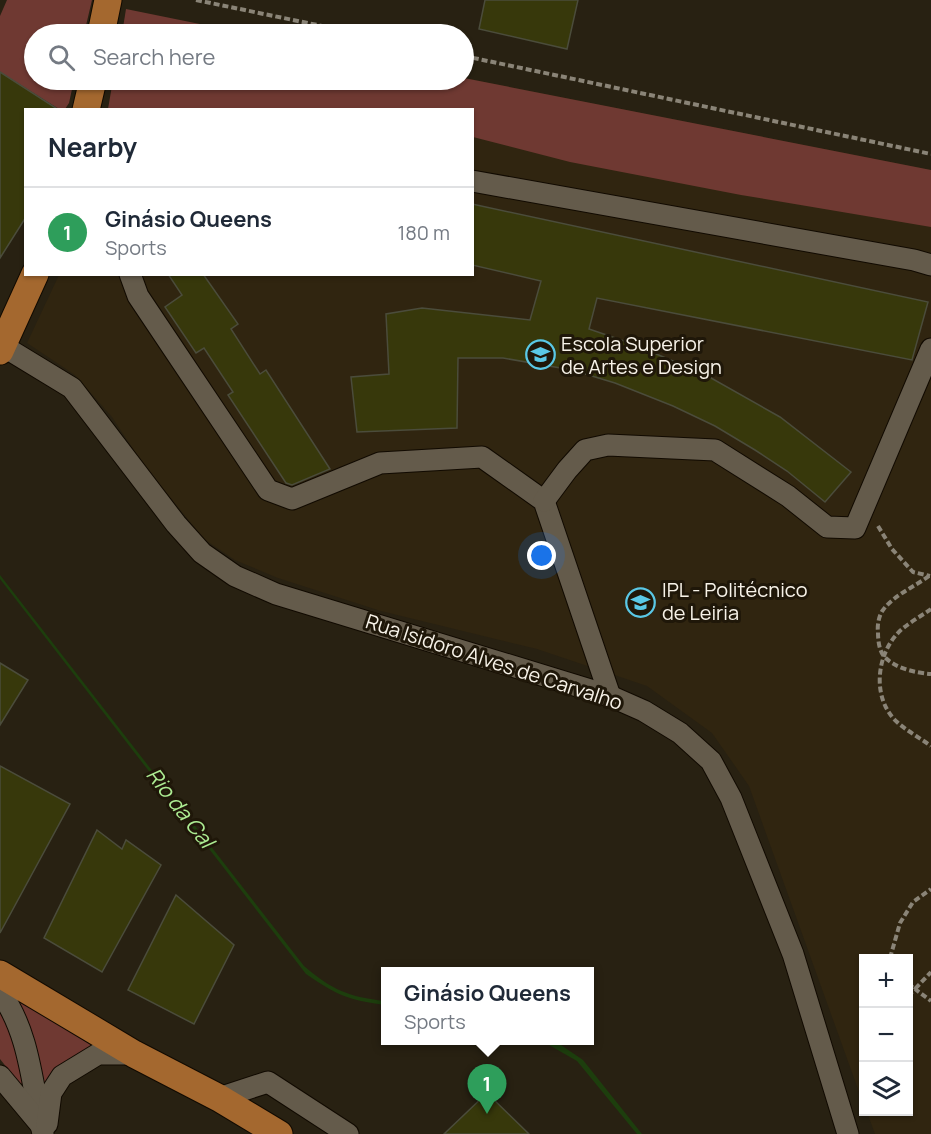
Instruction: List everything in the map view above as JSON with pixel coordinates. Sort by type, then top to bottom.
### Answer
[{"type":"main road","points":[[104,24],[108,0]]},
{"type":"main road","points":[[86,108],[91,90]]},
{"type":"main road","points":[[2,349],[34,276]]},
{"type":"main road","points":[[0,974],[134,1054],[219,1098],[279,1134]]},
{"type":"street","points":[[474,181],[914,260],[931,265]]},
{"type":"street","points":[[131,276],[138,296],[268,490],[292,499],[380,463],[482,457],[544,501],[610,696]]},
{"type":"street","name":"Rua Isidoro Alves de Carvalho","points":[[2,349],[72,388],[176,524],[202,553],[235,576],[276,594],[610,696],[644,711],[680,734],[711,761],[731,798],[793,954],[848,1134]]},
{"type":"street","points":[[544,501],[585,450],[608,445],[715,450],[788,496],[827,527],[855,528],[931,349]]},
{"type":"street","points":[[0,992],[8,1003],[24,1039],[44,1131]]},
{"type":"street","points":[[44,1131],[51,1093],[62,1076],[98,1054],[134,1054]]},
{"type":"street","points":[[0,1077],[44,1131]]},
{"type":"street","points":[[219,1098],[268,1082],[348,1134]]},
{"type":"path","points":[[196,0],[312,24]]},
{"type":"path","points":[[474,58],[931,154]]},
{"type":"path","points":[[876,520],[880,531],[892,549],[913,572],[930,576]]},
{"type":"path","points":[[930,576],[893,600],[881,612],[878,630],[880,648],[884,657],[898,666],[918,673],[931,674]]},
{"type":"path","points":[[931,609],[897,633],[888,647],[880,668],[879,691],[895,721],[931,746]]},
{"type":"path","points":[[891,954],[900,923],[913,902],[931,889]]},
{"type":"path","points":[[913,991],[931,972]]},
{"type":"path","points":[[915,989],[931,1001]]},
{"type":"shaded area","points":[[7,0],[92,0],[86,24],[24,24],[24,87],[0,72],[0,16]]},
{"type":"shaded area","points":[[126,9],[200,24],[124,24]]},
{"type":"shaded area","name":"IPL - Politécnico de Leiria","points":[[474,80],[931,170],[931,1134],[875,1134],[868,1116],[913,1116],[913,954],[859,954],[859,1092],[749,786],[712,733],[647,686],[537,649],[381,611],[278,578],[235,560],[204,539],[143,464],[112,417],[75,375],[27,343],[59,276],[474,276],[474,108],[108,108],[111,90],[474,90]]},
{"type":"shaded area","points":[[474,80],[931,170],[931,227],[741,195],[570,162],[474,137],[474,108],[108,108],[111,90],[474,90]]},
{"type":"shaded area","points":[[29,90],[72,90],[66,108],[57,108]]},
{"type":"shaded area","points":[[0,989],[96,1048],[47,1089],[19,1083],[0,1059]]},
{"type":"water","name":"Rio da Cal","points":[[0,575],[304,966],[332,987],[361,997],[381,1000],[381,1004],[343,996],[306,974],[0,579]]},
{"type":"water","points":[[549,1045],[561,1045],[583,1060],[642,1134],[637,1134],[577,1061]]},
{"type":"building","points":[[485,0],[578,0],[567,49],[479,29]]},
{"type":"building","points":[[0,72],[24,87],[24,90],[28,90],[56,108],[24,108],[24,220],[0,258]]},
{"type":"building","name":"Escola Superior de Artes e Design","points":[[474,204],[928,302],[912,360],[597,298],[589,329],[630,343],[704,374],[780,417],[851,472],[825,502],[787,471],[755,450],[715,426],[673,406],[615,383],[572,370],[503,358],[458,358],[457,428],[357,432],[351,377],[389,374],[386,314],[422,308],[530,320],[541,281],[474,265]]},
{"type":"building","points":[[169,276],[204,276],[238,324],[231,329],[260,374],[266,370],[330,469],[292,485],[286,483],[228,395],[233,392],[204,348],[196,353],[165,307],[182,295]]},
{"type":"building","points":[[0,663],[28,680],[0,725]]},
{"type":"building","points":[[0,766],[70,804],[0,933]]},
{"type":"building","points":[[97,830],[122,849],[126,840],[161,865],[102,972],[44,938]]},
{"type":"building","points":[[176,895],[234,945],[194,1024],[128,990]]},
{"type":"building","points":[[487,1093],[529,1134],[444,1134]]},
{"type":"place","name":"Escola Superior de Artes e Design","points":[[540,355]]},
{"type":"place","name":"IPL - Politécnico de Leiria","points":[[641,602]]},
{"type":"place","name":"Ginásio Queens","points":[[487,1114]]}]
